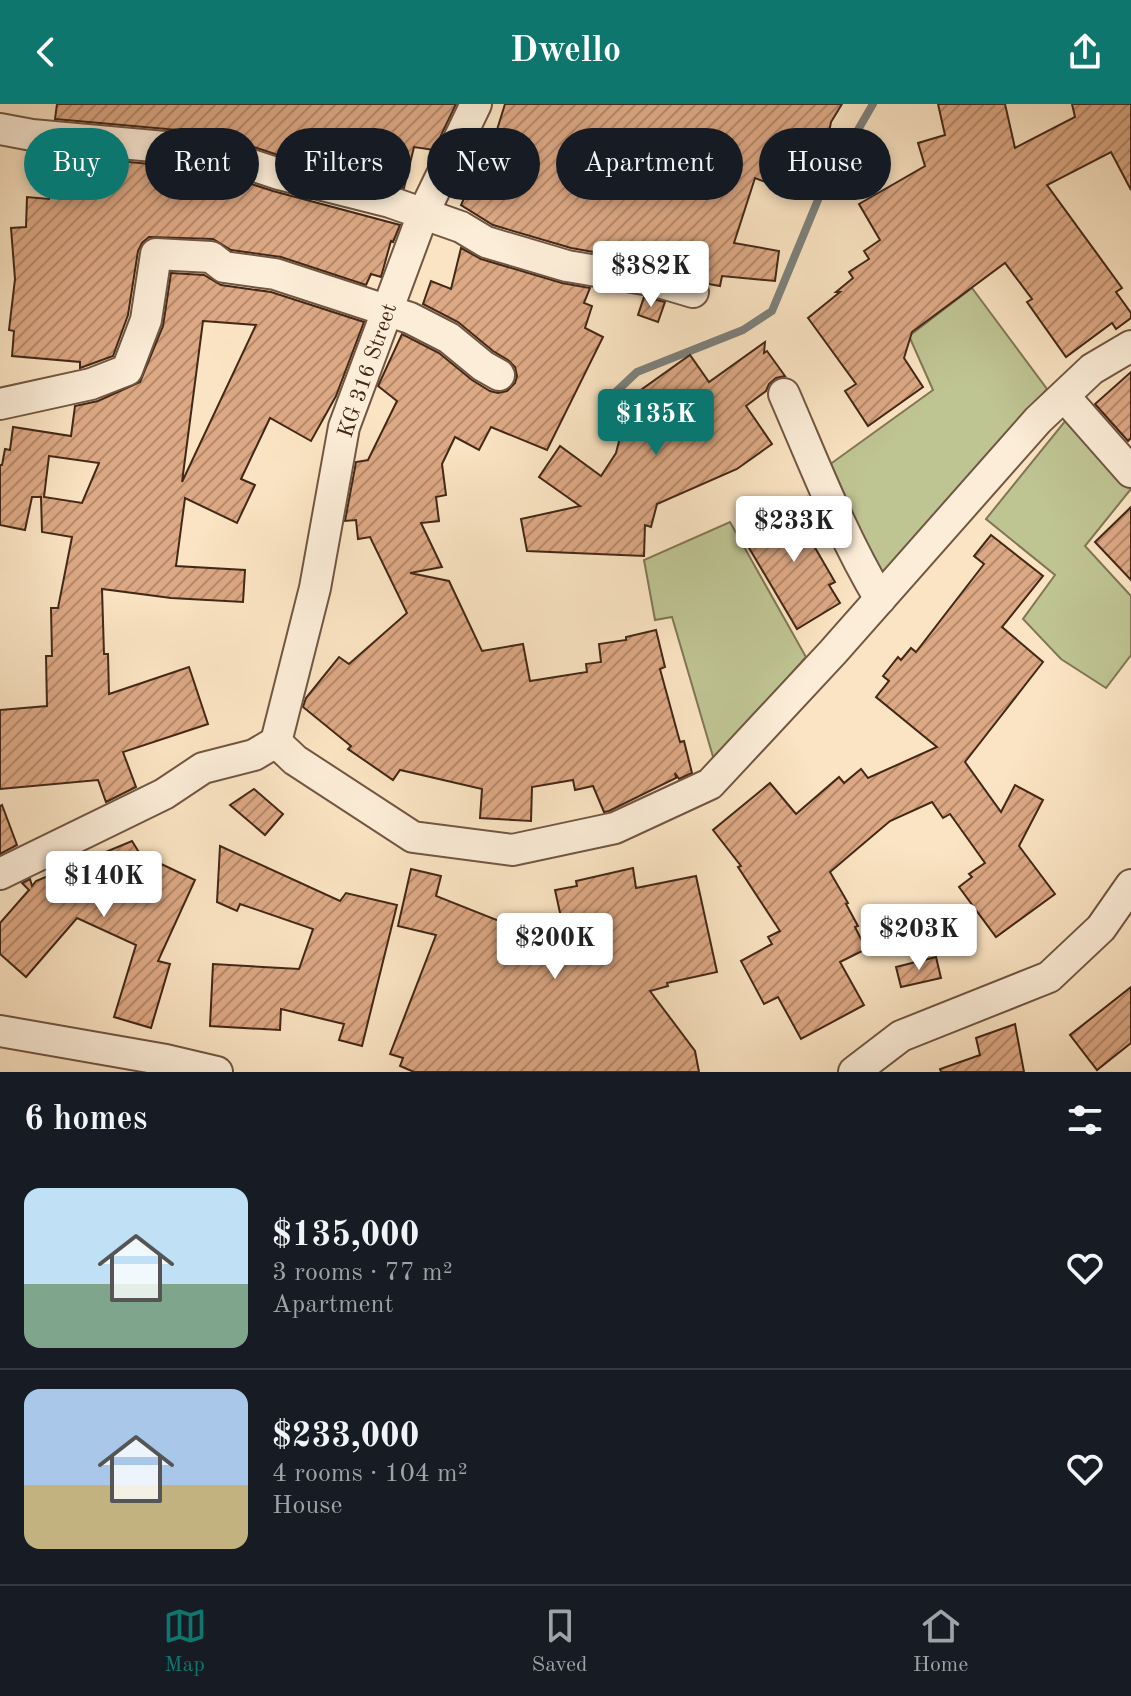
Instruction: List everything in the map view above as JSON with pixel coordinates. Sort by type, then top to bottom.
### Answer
[{"type":"street","name":"KG 316 Street","points":[[276,742],[315,588],[344,427],[423,214],[476,104]]},
{"type":"street","points":[[0,129],[32,135],[209,151],[279,174],[390,202],[461,227],[486,242],[567,266],[656,281],[693,292]]},
{"type":"street","points":[[0,404],[91,384],[127,370],[146,320],[156,254],[211,257],[224,267],[275,274],[410,318],[449,338],[499,375]]},
{"type":"street","points":[[0,874],[164,794],[203,768],[254,755],[276,742],[295,760],[413,837],[512,850],[615,828],[710,784],[880,599],[1038,420],[1092,369],[1131,346]]},
{"type":"street","points":[[784,394],[818,477],[859,564],[880,599]]},
{"type":"street","points":[[1064,396],[1131,472]]},
{"type":"street","points":[[854,1072],[901,1036],[1049,977],[1101,928],[1131,885]]},
{"type":"street","points":[[0,1031],[217,1072]]},
{"type":"green space","points":[[972,288],[1047,389],[881,583],[829,465],[933,390],[909,336]]},
{"type":"green space","points":[[1066,420],[1131,489],[1085,546],[1131,596],[1131,655],[1106,688],[1061,659],[1023,619],[1055,575],[986,519]]},
{"type":"green space","points":[[730,522],[806,657],[714,760],[672,617],[655,620],[644,560]]},
{"type":"building","points":[[57,104],[456,104],[445,128],[427,128],[427,149],[414,147],[411,159],[411,128],[275,128],[275,154],[259,149],[259,128],[155,128],[55,119]]},
{"type":"building","points":[[505,104],[842,104],[830,128],[759,128],[759,180],[755,178],[734,243],[779,251],[775,281],[722,276],[720,286],[709,284],[698,275],[661,264],[571,248],[493,225],[461,205],[463,200],[540,200],[540,128],[498,128]]},
{"type":"building","points":[[938,104],[1005,104],[1015,148],[1075,117],[1072,104],[1131,104],[1131,190],[1111,152],[1047,185],[1122,288],[1116,292],[1131,313],[1131,318],[1116,329],[1112,323],[1066,357],[1027,302],[1032,299],[1005,263],[912,332],[904,358],[923,387],[868,426],[845,391],[856,384],[808,318],[853,278],[849,272],[869,259],[864,251],[880,240],[859,204],[866,200],[891,200],[891,186],[925,166],[918,143],[945,135]]},
{"type":"building","points":[[129,162],[145,164],[145,200],[259,200],[259,186],[275,192],[275,200],[307,200],[400,225],[391,241],[381,277],[371,274],[366,285],[281,257],[231,250],[213,239],[149,237],[138,251],[128,315],[113,356],[80,368],[80,362],[12,356],[14,331],[9,330],[15,279],[11,228],[26,227],[27,200],[129,200]]},
{"type":"building","points":[[461,248],[481,259],[590,288],[584,303],[592,306],[585,328],[603,337],[547,450],[491,427],[479,450],[455,437],[442,464],[446,495],[436,497],[439,521],[421,523],[442,567],[410,573],[449,581],[482,651],[523,644],[530,681],[587,672],[586,664],[601,662],[599,644],[626,640],[626,637],[656,630],[665,667],[660,669],[692,773],[679,779],[675,773],[676,778],[609,811],[604,812],[593,786],[575,790],[573,780],[532,787],[531,821],[480,818],[482,789],[400,770],[393,780],[348,749],[351,746],[303,707],[306,698],[339,657],[349,664],[407,613],[370,537],[358,539],[356,520],[345,521],[356,462],[368,460],[397,401],[378,386],[402,334],[439,353],[490,391],[507,391],[515,383],[515,367],[508,360],[458,322],[423,304],[431,281],[451,289]]},
{"type":"building","points":[[171,273],[204,275],[221,285],[271,292],[364,322],[336,396],[311,441],[270,418],[241,479],[255,485],[237,523],[185,498],[176,566],[245,570],[243,602],[171,598],[102,589],[109,694],[189,667],[208,724],[123,752],[136,787],[106,802],[98,780],[0,789],[0,710],[47,706],[46,656],[52,656],[51,608],[58,608],[72,537],[42,532],[41,497],[32,497],[25,530],[0,525],[0,465],[5,449],[10,450],[13,427],[71,436],[75,406],[98,401],[140,382],[163,326]],"holes":[[[203,321],[256,325],[182,482]],[[49,456],[99,463],[82,503],[44,497]]]},
{"type":"building","points":[[644,297],[665,302],[658,322],[638,315]]},
{"type":"building","points":[[765,342],[764,353],[767,351],[785,376],[776,378],[766,391],[746,406],[772,444],[737,469],[657,504],[651,527],[645,525],[644,556],[527,551],[521,519],[580,506],[539,477],[560,446],[601,476],[616,453],[627,410],[638,392],[690,355],[709,382]]},
{"type":"building","points":[[1131,372],[1131,438],[1128,441],[1095,404]]},
{"type":"building","points":[[807,497],[818,518],[803,527],[835,582],[829,585],[840,603],[797,629],[742,536]]},
{"type":"building","points":[[1131,507],[1131,580],[1095,542]]},
{"type":"building","points":[[991,535],[1043,576],[1002,627],[1043,662],[965,762],[1001,812],[1015,785],[1043,800],[1019,846],[1055,894],[996,937],[959,887],[972,877],[969,874],[985,863],[950,814],[943,818],[932,802],[890,821],[830,872],[848,903],[866,949],[840,962],[864,1005],[801,1039],[778,997],[764,1004],[741,961],[772,944],[768,937],[780,931],[738,867],[741,866],[713,830],[770,783],[796,814],[839,777],[844,783],[861,769],[868,778],[937,747],[876,697],[889,681],[883,676],[898,657],[901,660],[911,648],[916,652],[984,564],[974,556]]},
{"type":"building","points":[[254,789],[283,814],[265,835],[230,805]]},
{"type":"building","points":[[0,806],[17,845],[0,854]]},
{"type":"building","points":[[132,841],[140,854],[195,880],[158,961],[170,964],[151,1028],[114,1017],[136,945],[77,918],[26,977],[0,954],[0,923],[29,890],[22,883],[30,879],[32,886],[36,881]]},
{"type":"building","points":[[220,846],[340,901],[346,893],[397,905],[362,1046],[339,1040],[344,1024],[281,1009],[280,1030],[210,1026],[213,964],[299,969],[313,929],[240,904],[237,911],[217,902]]},
{"type":"building","points":[[633,868],[636,888],[696,876],[717,972],[667,983],[668,986],[650,991],[695,1051],[699,1072],[414,1072],[400,1066],[403,1058],[390,1054],[436,935],[398,926],[411,869],[441,876],[436,896],[504,923],[506,917],[564,931],[555,890],[577,886],[576,881]]},
{"type":"building","points":[[936,957],[941,978],[901,987],[896,967]]},
{"type":"building","points":[[1131,987],[1131,1043],[1097,1070],[1070,1035]]},
{"type":"building","points":[[1015,1024],[1024,1072],[941,1072],[940,1069],[980,1055],[976,1038]]},
{"type":"waterway","points":[[604,403],[637,372],[743,330],[772,311],[820,195],[873,104]]}]
